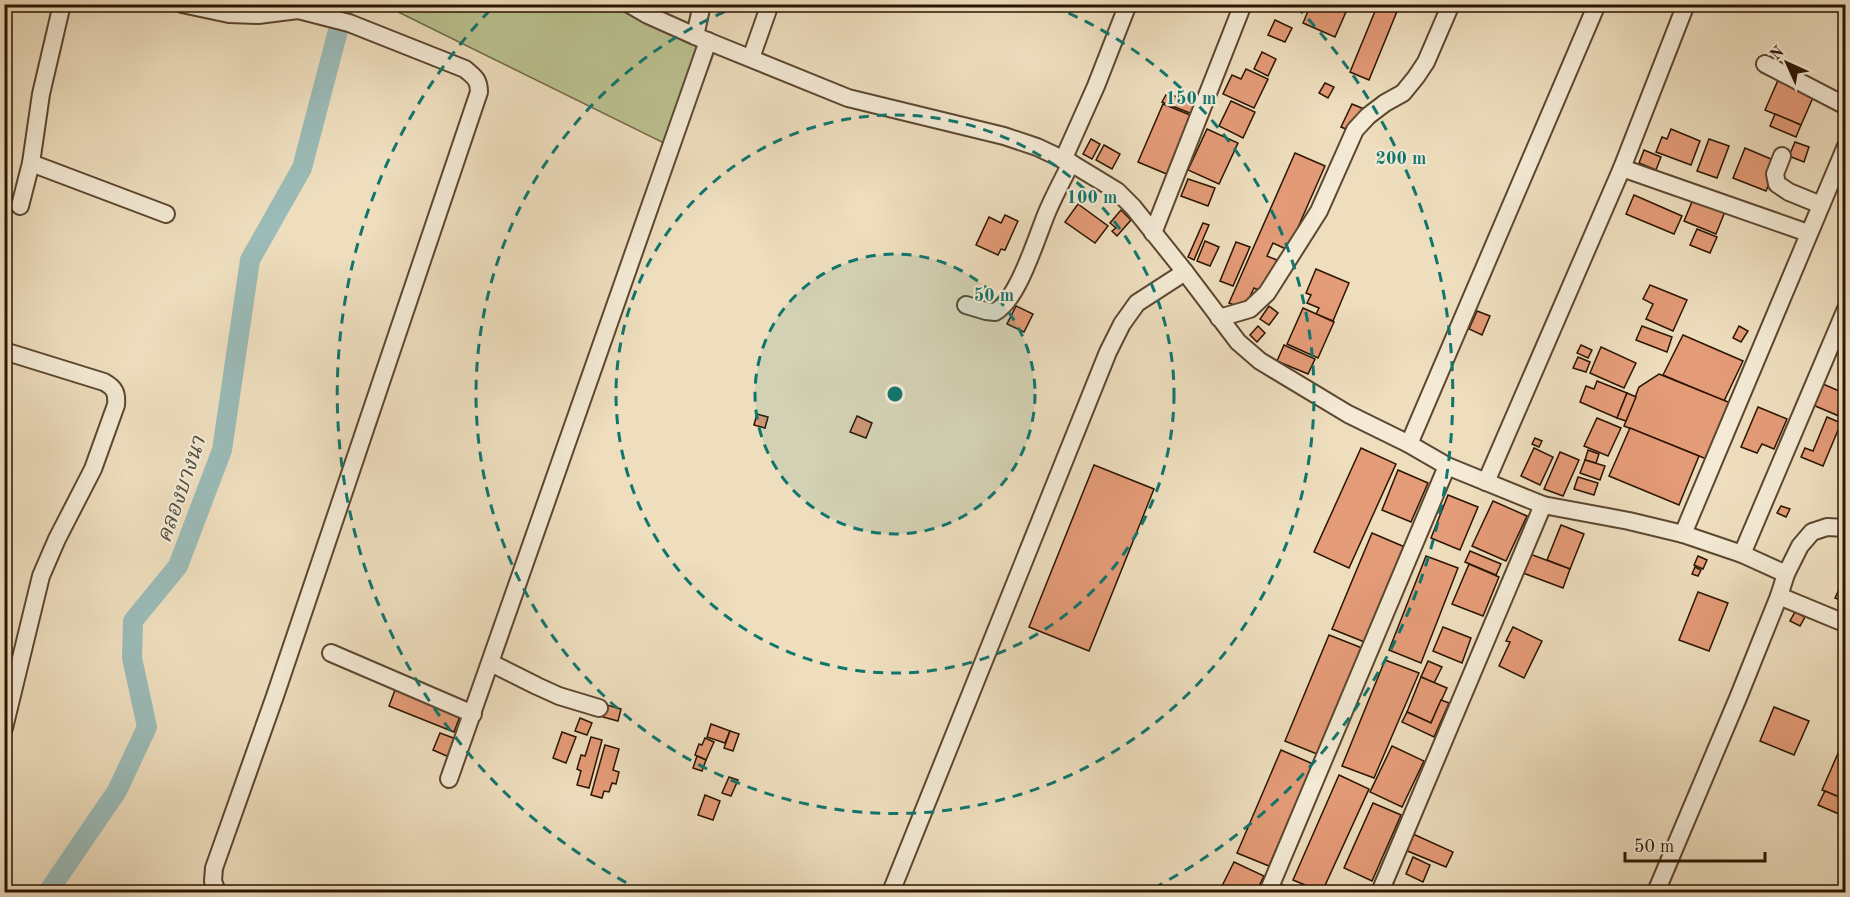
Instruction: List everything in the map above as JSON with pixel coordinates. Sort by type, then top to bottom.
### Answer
[{"type":"street","points":[[20,206],[31,163],[41,94],[62,4]]},
{"type":"street","points":[[182,4],[229,14],[258,15],[298,9],[349,23],[465,69],[474,76],[479,84],[479,92],[271,707],[218,853],[213,881],[217,892]]},
{"type":"street","points":[[629,4],[701,39],[848,98],[1004,136],[1037,147],[1067,162],[1117,191],[1133,207],[1238,342],[1260,360],[1348,414],[1409,444],[1447,466],[1543,505],[1683,534],[1786,574]]},
{"type":"street","points":[[449,779],[491,663],[701,39],[702,4]]},
{"type":"street","points":[[752,58],[770,4]]},
{"type":"street","points":[[966,305],[995,312],[1007,302],[1021,276],[1128,4]]},
{"type":"street","points":[[1153,233],[1243,4]]},
{"type":"street","points":[[1219,318],[1250,309],[1267,293],[1319,211],[1355,130],[1368,116],[1402,93],[1416,77],[1426,62],[1451,4]]},
{"type":"street","points":[[1409,444],[1597,4]]},
{"type":"street","points":[[1486,482],[1622,168],[1686,4]]},
{"type":"street","points":[[1765,64],[1845,106]]},
{"type":"street","points":[[1683,534],[1845,146]]},
{"type":"street","points":[[1782,156],[1775,174],[1777,184],[1789,192],[1821,205]]},
{"type":"street","points":[[31,163],[166,214]]},
{"type":"street","points":[[1622,168],[1808,233]]},
{"type":"street","points":[[891,892],[1108,352],[1122,324],[1137,303],[1185,272]]},
{"type":"street","points":[[1742,555],[1845,309]]},
{"type":"street","points":[[4,351],[104,382],[114,390],[117,396],[116,405],[93,470],[57,539],[41,576],[4,728]]},
{"type":"street","points":[[1268,892],[1447,466]]},
{"type":"street","points":[[1380,892],[1543,505]]},
{"type":"street","points":[[1656,892],[1738,698],[1786,574],[1800,546],[1812,532],[1827,527],[1845,528]]},
{"type":"street","points":[[1779,596],[1842,622]]},
{"type":"street","points":[[331,653],[473,714]]},
{"type":"street","points":[[491,663],[558,696],[599,708]]},
{"type":"green space","points":[[384,5],[650,5],[656,11],[719,39],[678,150]]},
{"type":"building","points":[[1311,4],[1349,5],[1335,37],[1303,23]]},
{"type":"building","points":[[1378,4],[1400,4],[1369,80],[1350,72]]},
{"type":"building","points":[[1275,20],[1292,28],[1285,42],[1268,35]]},
{"type":"building","points":[[1262,52],[1276,59],[1268,76],[1254,69]]},
{"type":"building","points":[[1246,69],[1268,79],[1254,108],[1223,94],[1232,75],[1241,79]]},
{"type":"building","points":[[1779,78],[1815,93],[1801,125],[1765,110]]},
{"type":"building","points":[[1325,83],[1334,87],[1328,98],[1319,93]]},
{"type":"building","points":[[1167,93],[1199,106],[1195,115],[1162,102]]},
{"type":"building","points":[[1231,101],[1255,112],[1243,138],[1219,126]]},
{"type":"building","points":[[1163,104],[1195,117],[1169,175],[1138,162]]},
{"type":"building","points":[[1352,104],[1364,109],[1353,132],[1341,127]]},
{"type":"building","points":[[1775,114],[1801,125],[1796,137],[1770,126]]},
{"type":"building","points":[[1207,129],[1238,143],[1219,184],[1188,170]]},
{"type":"building","points":[[1671,129],[1700,141],[1691,165],[1656,152],[1662,137],[1667,139]]},
{"type":"building","points":[[1091,139],[1100,144],[1092,159],[1083,154]]},
{"type":"building","points":[[1709,139],[1729,146],[1717,178],[1697,171]]},
{"type":"building","points":[[1795,142],[1809,147],[1804,162],[1789,156]]},
{"type":"building","points":[[1104,145],[1120,154],[1112,169],[1096,160]]},
{"type":"building","points":[[1745,148],[1778,162],[1766,191],[1733,178]]},
{"type":"building","points":[[1644,150],[1661,157],[1656,170],[1639,163]]},
{"type":"building","points":[[1295,153],[1325,166],[1288,250],[1273,243],[1267,256],[1277,260],[1263,292],[1254,288],[1244,309],[1229,303]]},
{"type":"building","points":[[1188,179],[1215,188],[1208,206],[1181,196]]},
{"type":"building","points":[[1634,195],[1682,216],[1674,234],[1626,214]]},
{"type":"building","points":[[1694,197],[1726,209],[1716,234],[1684,221]]},
{"type":"building","points":[[1078,204],[1108,226],[1095,243],[1065,222]]},
{"type":"building","points":[[1121,210],[1131,220],[1117,236],[1112,231],[1116,228],[1110,223]]},
{"type":"building","points":[[1005,215],[1018,221],[1005,250],[1001,249],[998,255],[976,245],[989,217],[1001,223]]},
{"type":"building","points":[[1203,223],[1209,225],[1194,260],[1188,257]]},
{"type":"building","points":[[1697,229],[1717,237],[1710,253],[1690,245]]},
{"type":"building","points":[[1205,241],[1219,247],[1210,266],[1197,261]]},
{"type":"building","points":[[1236,242],[1250,247],[1233,286],[1220,281]]},
{"type":"building","points":[[1316,269],[1349,283],[1333,321],[1316,314],[1319,308],[1307,303],[1311,295],[1306,293]]},
{"type":"building","points":[[1650,285],[1687,300],[1673,331],[1646,319],[1653,304],[1643,299]]},
{"type":"building","points":[[1016,306],[1033,314],[1024,332],[1007,324]]},
{"type":"building","points":[[1269,306],[1278,313],[1269,325],[1260,319]]},
{"type":"building","points":[[1303,308],[1334,322],[1318,358],[1287,344]]},
{"type":"building","points":[[1477,311],[1490,316],[1482,335],[1469,329]]},
{"type":"building","points":[[1258,326],[1265,333],[1257,342],[1250,335]]},
{"type":"building","points":[[1642,326],[1672,337],[1667,352],[1636,340]]},
{"type":"building","points":[[1739,326],[1748,331],[1741,342],[1733,338]]},
{"type":"building","points":[[1683,335],[1743,361],[1724,401],[1663,375]]},
{"type":"building","points":[[1284,345],[1315,359],[1308,374],[1277,361]]},
{"type":"building","points":[[1581,345],[1592,350],[1588,358],[1577,353]]},
{"type":"building","points":[[1601,347],[1636,363],[1624,388],[1590,373]]},
{"type":"building","points":[[1578,357],[1590,362],[1586,372],[1573,368]]},
{"type":"building","points":[[1659,374],[1733,404],[1709,460],[1624,426],[1639,387]]},
{"type":"building","points":[[1597,381],[1627,393],[1617,418],[1580,402],[1586,386],[1594,389]]},
{"type":"building","points":[[1823,384],[1846,394],[1846,419],[1813,405]]},
{"type":"building","points":[[1627,393],[1636,397],[1626,421],[1617,418]]},
{"type":"building","points":[[1758,407],[1787,419],[1774,449],[1762,444],[1757,453],[1741,447]]},
{"type":"building","points":[[757,414],[768,417],[765,428],[754,425]]},
{"type":"building","points":[[857,416],[872,423],[866,438],[850,432]]},
{"type":"building","points":[[1827,417],[1841,423],[1823,466],[1801,457],[1805,448],[1813,451]]},
{"type":"building","points":[[1597,418],[1621,428],[1608,456],[1584,446]]},
{"type":"building","points":[[1630,428],[1699,456],[1679,505],[1609,476]]},
{"type":"building","points":[[1535,438],[1542,441],[1539,447],[1532,444]]},
{"type":"building","points":[[1361,448],[1396,464],[1349,568],[1314,552]]},
{"type":"building","points":[[1534,448],[1553,457],[1540,485],[1521,476]]},
{"type":"building","points":[[1588,450],[1599,454],[1596,463],[1585,460]]},
{"type":"building","points":[[1560,452],[1579,460],[1563,496],[1544,489]]},
{"type":"building","points":[[1585,460],[1605,466],[1600,480],[1580,473]]},
{"type":"building","points":[[1094,465],[1154,489],[1089,651],[1029,627]]},
{"type":"building","points":[[1398,470],[1428,483],[1411,522],[1382,510]]},
{"type":"building","points":[[1578,477],[1598,483],[1594,495],[1574,489]]},
{"type":"building","points":[[1448,495],[1478,507],[1460,550],[1431,538]]},
{"type":"building","points":[[1493,501],[1527,516],[1506,561],[1472,546]]},
{"type":"building","points":[[1781,506],[1790,509],[1786,517],[1777,513]]},
{"type":"building","points":[[1561,525],[1584,534],[1570,569],[1547,560]]},
{"type":"building","points":[[1372,533],[1407,548],[1367,643],[1332,629]]},
{"type":"building","points":[[1470,551],[1501,564],[1496,575],[1465,562]]},
{"type":"building","points":[[1530,554],[1570,569],[1563,588],[1523,573]]},
{"type":"building","points":[[1426,556],[1458,568],[1421,663],[1389,650]]},
{"type":"building","points":[[1698,556],[1707,560],[1703,569],[1694,565]]},
{"type":"building","points":[[1469,564],[1499,577],[1483,616],[1452,604]]},
{"type":"building","points":[[1695,567],[1701,570],[1698,576],[1692,574]]},
{"type":"building","points":[[1846,574],[1846,602],[1835,598]]},
{"type":"building","points":[[1698,592],[1728,603],[1709,651],[1679,640]]},
{"type":"building","points":[[1795,612],[1805,617],[1800,626],[1790,621]]},
{"type":"building","points":[[1443,627],[1471,638],[1462,663],[1433,651]]},
{"type":"building","points":[[1513,627],[1542,641],[1524,678],[1499,666],[1510,642],[1506,641]]},
{"type":"building","points":[[1329,635],[1362,648],[1317,754],[1285,741]]},
{"type":"building","points":[[1385,660],[1419,673],[1374,778],[1342,766]]},
{"type":"building","points":[[1428,661],[1442,667],[1434,683],[1421,677]]},
{"type":"building","points":[[1421,677],[1447,688],[1431,723],[1407,712]]},
{"type":"building","points":[[395,690],[460,716],[454,732],[389,706]]},
{"type":"building","points":[[1441,700],[1449,703],[1434,737],[1402,722],[1407,712],[1431,723]]},
{"type":"building","points":[[607,705],[621,709],[618,721],[603,717]]},
{"type":"building","points":[[1774,707],[1809,721],[1794,755],[1760,741]]},
{"type":"building","points":[[580,718],[592,723],[587,735],[575,731]]},
{"type":"building","points":[[711,724],[730,731],[725,743],[707,737]]},
{"type":"building","points":[[730,731],[739,734],[733,751],[724,748]]},
{"type":"building","points":[[562,732],[576,737],[566,763],[553,758]]},
{"type":"building","points":[[440,733],[456,739],[449,757],[433,750]]},
{"type":"building","points":[[1846,735],[1846,800],[1822,790]]},
{"type":"building","points":[[591,737],[602,740],[589,788],[577,785],[581,771],[577,769],[581,755],[585,756]]},
{"type":"building","points":[[705,738],[714,742],[706,760],[695,755],[699,744],[702,745]]},
{"type":"building","points":[[605,745],[619,749],[613,770],[619,772],[616,784],[612,783],[609,792],[604,791],[602,798],[591,795]]},
{"type":"building","points":[[1392,746],[1424,761],[1402,807],[1370,792]]},
{"type":"building","points":[[1281,750],[1313,764],[1269,866],[1237,853]]},
{"type":"building","points":[[697,756],[706,760],[702,771],[693,768]]},
{"type":"building","points":[[1339,775],[1369,789],[1322,892],[1293,880]]},
{"type":"building","points":[[729,777],[738,780],[731,796],[722,793]]},
{"type":"building","points":[[1825,791],[1846,800],[1846,817],[1818,805]]},
{"type":"building","points":[[705,795],[720,801],[713,820],[698,815]]},
{"type":"building","points":[[1373,803],[1401,815],[1372,881],[1344,868]]},
{"type":"building","points":[[1413,834],[1453,852],[1446,867],[1405,850]]},
{"type":"building","points":[[1413,857],[1430,865],[1423,882],[1406,874]]},
{"type":"building","points":[[1234,862],[1264,876],[1256,892],[1219,892]]},
{"type":"building","points":[[1283,885],[1302,892],[1280,892]]},
{"type":"building","points":[[1348,886],[1361,892],[1345,892]]},
{"type":"waterway","name":"คลองบางนา","points":[[48,892],[117,791],[147,727],[132,658],[133,621],[178,566],[222,450],[250,260],[302,168],[345,4]]}]
